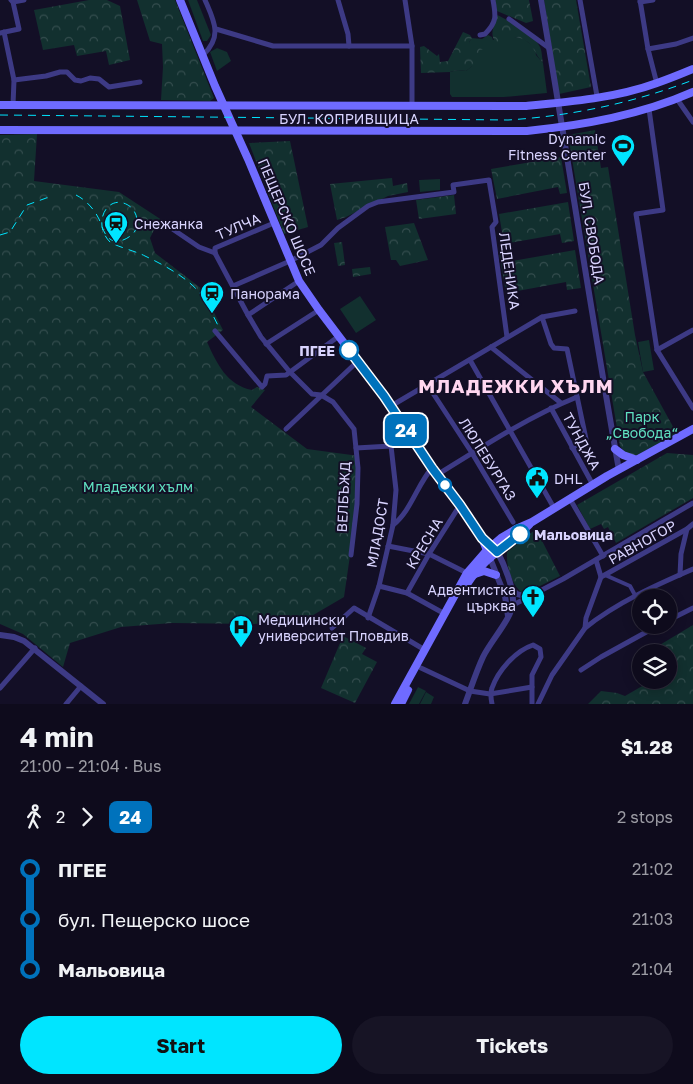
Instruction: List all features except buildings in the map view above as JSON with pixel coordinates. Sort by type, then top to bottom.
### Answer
[{"type":"main road","name":"ПЕЩЕРСКО ШОСЕ","points":[[180,0],[299,281],[391,406],[434,471],[491,551]]},
{"type":"main road","name":"БУЛ. КОПРИВЩИЦА","points":[[0,105],[288,104],[506,107],[558,103],[628,91],[657,84],[693,69]]},
{"type":"main road","name":"БУЛ. КОПРИВЩИЦА","points":[[0,130],[503,132],[563,127],[649,109],[693,92]]},
{"type":"main road","points":[[395,704],[469,574],[491,551],[500,538],[532,522],[552,505],[570,499],[693,429]]},
{"type":"main road","points":[[615,449],[623,455],[637,460]]},
{"type":"main road","points":[[469,574],[484,571],[496,575]]},
{"type":"main road","points":[[401,704],[469,574]]},
{"type":"street","points":[[13,105],[14,80],[2,33],[19,29],[12,1],[24,0]]},
{"type":"street","points":[[202,55],[211,44],[216,29],[205,0]]},
{"type":"street","points":[[338,0],[348,34],[349,46]]},
{"type":"street","points":[[405,0],[412,46],[412,106]]},
{"type":"street","points":[[480,35],[485,34],[494,23],[493,0]]},
{"type":"street","name":"БУЛ. СВОБОДА","points":[[541,0],[619,470]]},
{"type":"street","points":[[580,0],[597,96]]},
{"type":"street","points":[[653,0],[640,1],[648,49],[657,84]]},
{"type":"street","points":[[509,19],[549,48]]},
{"type":"street","points":[[216,29],[273,46],[412,46]]},
{"type":"street","points":[[648,49],[676,44],[693,38]]},
{"type":"street","points":[[197,41],[211,44]]},
{"type":"street","points":[[14,80],[67,72],[75,80],[99,79],[109,87],[140,82]]},
{"type":"street","points":[[677,99],[693,122]]},
{"type":"street","points":[[649,109],[664,210],[636,214],[657,350],[693,408]]},
{"type":"street","name":"ЛЕДЕНИКА","points":[[290,261],[321,245],[338,228],[368,206],[378,202],[454,192],[453,186],[489,180],[496,222],[492,227],[494,246],[508,337]]},
{"type":"street","name":"ТУЛЧА","points":[[215,253],[215,248],[274,223]]},
{"type":"street","points":[[171,228],[198,247],[215,253]]},
{"type":"street","name":"ВЕЛБЪЖД","points":[[215,253],[248,315],[266,344],[289,372],[312,394],[321,395],[333,402],[354,429],[358,468],[357,504],[351,555]]},
{"type":"street","points":[[232,286],[290,261]]},
{"type":"street","points":[[248,315],[299,281]]},
{"type":"street","points":[[266,344],[319,310]]},
{"type":"street","points":[[391,406],[542,317],[575,311]]},
{"type":"street","points":[[542,317],[554,348],[567,349],[586,439],[572,448]]},
{"type":"street","points":[[657,350],[693,330]]},
{"type":"street","points":[[215,331],[260,387],[265,384],[266,376],[269,374],[286,375],[338,336]]},
{"type":"street","points":[[491,347],[561,403]]},
{"type":"street","points":[[470,360],[552,505]]},
{"type":"street","points":[[286,429],[358,361]]},
{"type":"street","name":"ЛЮЛЕБУРГАЗ","points":[[428,384],[513,522]]},
{"type":"street","points":[[393,525],[401,520],[425,476],[472,453],[551,408],[577,396]]},
{"type":"street","name":"ТУНДЖА","points":[[551,408],[593,485]]},
{"type":"street","name":"МЛАДОСТ","points":[[368,618],[379,586],[393,525],[396,490],[391,446],[401,423]]},
{"type":"street","points":[[356,448],[391,446]]},
{"type":"street","points":[[570,499],[603,556]]},
{"type":"street","points":[[513,605],[596,560],[693,503]]},
{"type":"street","name":"КРЕСНА","points":[[407,594],[429,554],[460,505]]},
{"type":"street","name":"РАВНОГОР","points":[[603,576],[693,524]]},
{"type":"street","points":[[680,575],[681,554],[687,529]]},
{"type":"street","points":[[388,546],[429,554],[469,574]]},
{"type":"street","points":[[491,551],[496,575],[505,596],[508,617]]},
{"type":"street","points":[[465,704],[484,656],[508,617],[513,605],[511,589],[504,566],[491,551]]},
{"type":"street","points":[[585,628],[586,618],[603,576],[596,560]]},
{"type":"street","points":[[652,589],[693,569]]},
{"type":"street","points":[[603,576],[630,586],[632,590]]},
{"type":"street","points":[[379,586],[407,594],[445,614]]},
{"type":"street","points":[[511,589],[517,594],[527,597]]},
{"type":"street","points":[[538,704],[552,675],[585,628],[632,599]]},
{"type":"street","points":[[332,628],[354,608],[425,650]]},
{"type":"street","points":[[677,616],[693,608]]},
{"type":"street","points":[[581,670],[643,634]]},
{"type":"street","points":[[0,635],[14,637],[35,648],[103,704]]},
{"type":"street","points":[[492,704],[491,689],[511,659],[533,645],[540,649],[541,657],[532,675],[532,704]]},
{"type":"street","points":[[0,688],[35,648]]},
{"type":"street","points":[[421,668],[470,691],[490,694],[532,687]]},
{"type":"street","points":[[66,704],[81,686]]},
{"type":"green space","points":[[89,0],[107,0],[120,6],[130,60],[109,65],[106,51],[77,56],[74,45],[43,50],[34,10]]},
{"type":"green space","points":[[137,0],[175,0],[214,98],[210,101],[161,100],[162,44],[150,41]]},
{"type":"green space","points":[[188,0],[197,0],[211,35],[207,41],[203,41]]},
{"type":"green space","points":[[495,0],[529,0],[533,21],[526,23],[497,11]]},
{"type":"green space","points":[[544,0],[576,0],[591,87],[559,94]]},
{"type":"green space","points":[[497,15],[515,24],[533,37],[540,47],[543,63],[529,43],[521,38],[515,37],[509,45],[498,46],[492,35]]},
{"type":"green space","points":[[463,32],[472,38],[469,42],[471,46],[482,49],[485,56],[466,71],[421,73],[420,47],[424,46],[437,56],[439,54],[440,62],[448,61]]},
{"type":"green space","points":[[488,35],[493,40],[515,37],[523,38],[535,48],[536,55],[543,63],[547,93],[504,97],[452,97],[450,94],[450,72],[466,71],[472,66],[469,42],[472,38],[482,39]]},
{"type":"green space","points":[[217,48],[227,52],[231,61],[217,71],[210,52]]},
{"type":"green space","name":"Парк „Свобода“","points":[[595,130],[601,168],[608,167],[635,335],[643,372],[677,434],[635,456],[626,454],[620,446],[568,135]]},
{"type":"green space","name":"Младежки хълм","points":[[37,134],[34,181],[119,192],[171,226],[154,230],[150,238],[155,253],[202,289],[223,330],[207,342],[219,366],[229,378],[243,387],[252,390],[257,387],[265,390],[251,407],[307,449],[359,456],[357,507],[344,597],[303,621],[266,624],[172,623],[121,627],[70,643],[63,667],[23,634],[0,624],[0,135]]},
{"type":"green space","points":[[290,141],[308,227],[284,234],[249,143]]},
{"type":"green space","points":[[561,157],[567,193],[560,194],[558,187],[497,199],[491,169]]},
{"type":"green space","points":[[392,178],[393,186],[407,183],[408,192],[388,196],[337,220],[330,184]]},
{"type":"green space","points":[[440,179],[440,190],[420,192],[419,180]]},
{"type":"green space","points":[[454,195],[456,214],[419,219],[416,200]]},
{"type":"green space","points":[[568,202],[574,241],[562,243],[560,234],[504,244],[499,214]]},
{"type":"green space","points":[[414,223],[428,260],[400,266],[396,260],[391,260],[385,227]]},
{"type":"green space","points":[[342,242],[345,265],[338,266],[334,243]]},
{"type":"green space","points":[[575,250],[581,288],[567,290],[566,282],[506,293],[499,253],[505,253],[507,262]]},
{"type":"green space","points":[[370,267],[371,274],[353,277],[352,269]]},
{"type":"green space","points":[[360,296],[376,320],[356,333],[340,309]]},
{"type":"green space","points":[[649,340],[654,370],[643,372],[638,342]]},
{"type":"green space","points":[[667,453],[693,455],[693,498],[616,543],[608,527],[604,529],[601,524],[590,529],[577,505]]},
{"type":"green space","points":[[536,529],[560,576],[528,592],[521,592],[514,584],[510,574],[507,552]]},
{"type":"green space","points":[[693,625],[693,704],[588,704],[601,691],[625,696],[637,689],[677,689],[677,644],[661,644]]},
{"type":"green space","points":[[343,636],[366,648],[362,654],[377,662],[355,703],[321,688]]},
{"type":"green space","points":[[418,687],[426,691],[419,704],[409,704]]},
{"type":"green space","points":[[426,692],[434,697],[431,704],[420,704]]},
{"type":"railway","points":[[0,115],[508,120],[578,112],[602,107],[625,102],[693,80]]},
{"type":"railway","points":[[76,195],[92,208],[99,219],[102,227],[103,230],[106,235],[114,241],[122,240],[134,233],[137,219],[132,208],[124,203],[116,202],[110,205],[102,217],[102,226],[104,234],[110,242],[142,254],[188,281],[202,296],[220,329]]},
{"type":"railway","points":[[0,235],[10,232],[27,205],[49,197]]},
{"type":"bus line","name":"24","points":[[349,350],[384,396],[482,538],[497,552],[520,534]]},
{"type":"place","name":"Dynamic Fitness Center","points":[[623,167]]},
{"type":"place","name":"Снежанка","points":[[116,244]]},
{"type":"place","name":"Панорама","points":[[212,314]]},
{"type":"place","name":"ПГЕЕ","points":[[349,350]]},
{"type":"place","name":"DHL","points":[[537,499]]},
{"type":"place","name":"Мальовица","points":[[520,534]]},
{"type":"place","name":"Адвентистка църква","points":[[533,618]]},
{"type":"place","name":"Медицински университет Пловдив","points":[[241,648]]},
{"type":"district","name":"МЛАДЕЖКИ ХЪЛМ","points":[[516,385]]}]
